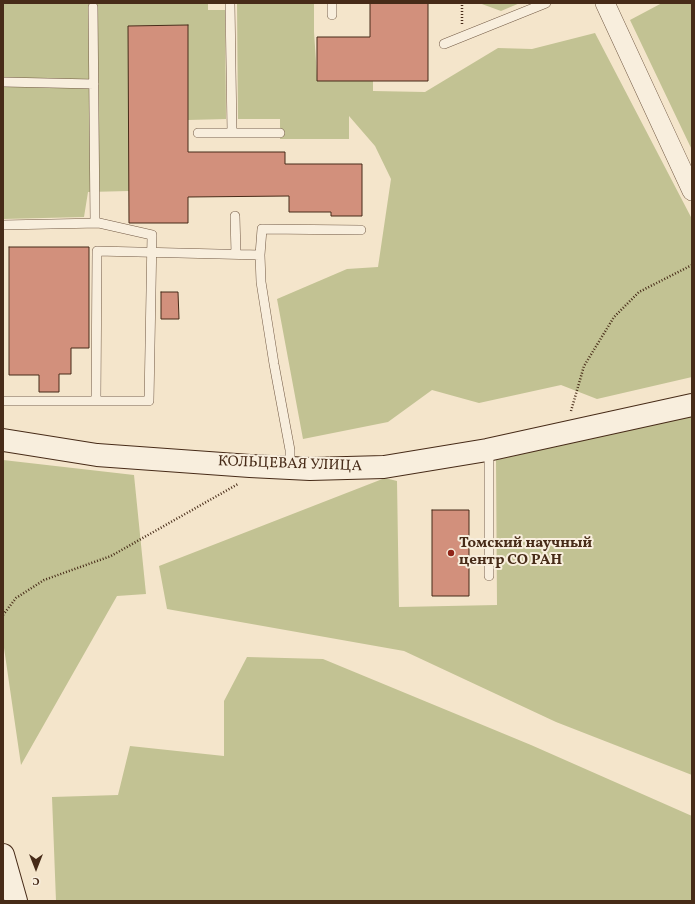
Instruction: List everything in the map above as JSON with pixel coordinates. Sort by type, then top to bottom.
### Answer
[{"type":"street","points":[[605,3],[692,191]]},
{"type":"street","name":"КОЛЬЦЕВАЯ УЛИЦА","points":[[3,440],[97,455],[310,469],[384,468],[488,450],[692,405]]},
{"type":"street","points":[[3,855],[16,901]]},
{"type":"lane","points":[[230,3],[232,133]]},
{"type":"lane","points":[[332,3],[332,15]]},
{"type":"lane","points":[[444,44],[546,3]]},
{"type":"lane","points":[[93,7],[96,223]]},
{"type":"lane","points":[[3,82],[94,84]]},
{"type":"lane","points":[[198,133],[280,133]]},
{"type":"lane","points":[[235,216],[236,254]]},
{"type":"lane","points":[[3,225],[96,223],[152,235],[148,401],[3,401]]},
{"type":"lane","points":[[290,468],[290,450],[261,282],[260,255],[262,229],[361,230]]},
{"type":"lane","points":[[96,401],[97,251],[260,255]]},
{"type":"lane","points":[[488,450],[489,576]]},
{"type":"path","points":[[462,3],[462,36]]},
{"type":"path","points":[[571,411],[584,366],[614,317],[639,292],[692,265]]},
{"type":"path","points":[[3,615],[16,598],[44,580],[111,556],[240,483]]},
{"type":"green space","points":[[3,3],[208,3],[208,10],[225,10],[226,119],[188,120],[188,25],[129,26],[129,191],[88,192],[84,217],[3,219]]},
{"type":"green space","points":[[237,3],[314,3],[317,76],[373,81],[373,91],[425,92],[498,48],[532,49],[595,33],[692,219],[692,377],[597,399],[561,385],[479,403],[432,390],[388,422],[303,439],[277,299],[347,269],[378,267],[391,179],[375,146],[349,116],[349,139],[280,139],[280,119],[238,119]]},
{"type":"green space","points":[[479,3],[520,3],[501,11]]},
{"type":"green space","points":[[662,3],[692,3],[692,150],[630,20]]},
{"type":"green space","points":[[692,416],[692,775],[556,722],[404,651],[167,609],[159,566],[385,478],[397,481],[399,607],[497,605],[496,460]]},
{"type":"green space","points":[[3,460],[134,475],[146,594],[117,596],[21,765],[3,641]]},
{"type":"green space","points":[[247,657],[323,659],[531,745],[692,816],[692,901],[56,901],[52,797],[118,795],[130,746],[224,756],[224,701]]},
{"type":"building","points":[[370,3],[428,3],[428,81],[317,81],[317,37],[370,37]]},
{"type":"building","points":[[188,25],[188,152],[285,152],[285,164],[362,164],[362,216],[331,216],[331,212],[289,212],[289,196],[188,197],[188,223],[129,223],[128,26]]},
{"type":"building","points":[[9,247],[89,247],[89,348],[71,348],[71,374],[59,374],[59,392],[39,392],[39,375],[9,375]]},
{"type":"building","points":[[161,292],[178,292],[179,319],[161,319]]},
{"type":"building","name":"Томский научный центр СО РАН","points":[[432,510],[469,510],[469,596],[432,596]]},
{"type":"place","name":"Томский научный центр СО РАН","points":[[451,553]]}]
